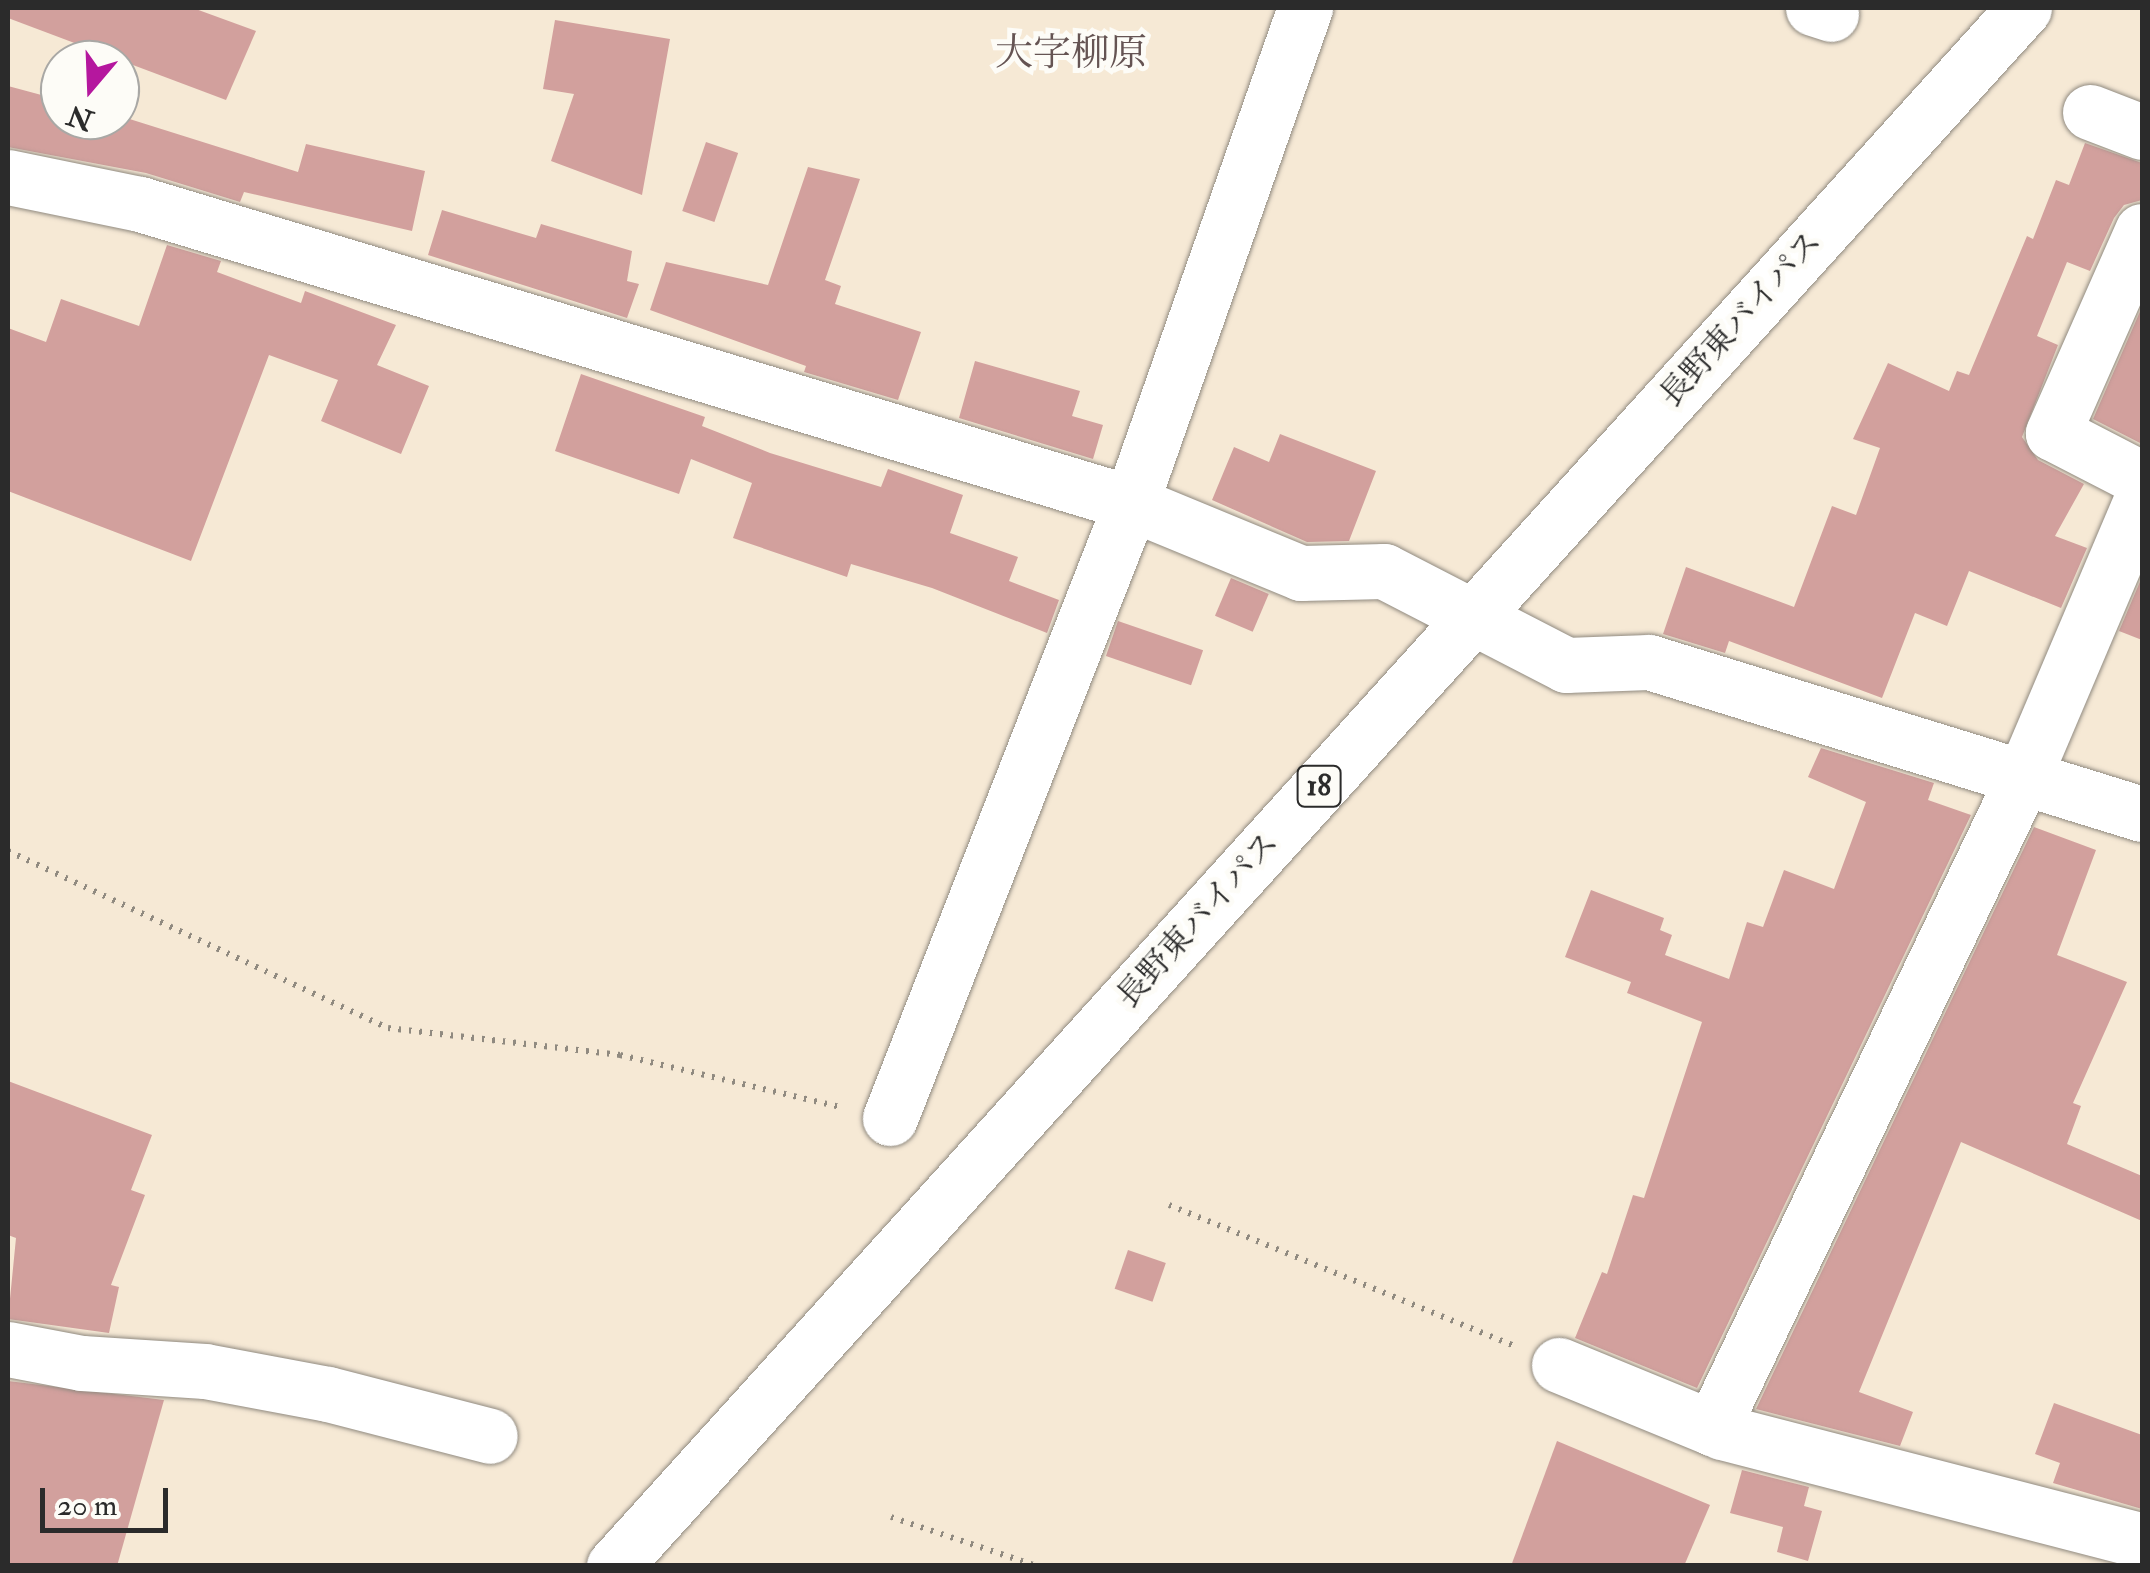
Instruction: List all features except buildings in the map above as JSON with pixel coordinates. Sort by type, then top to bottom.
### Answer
[{"type":"main road","points":[[890,1118],[1131,504],[1306,8]]},
{"type":"main road","name":"長野東バイパス","points":[[614,1566],[2024,8]]},
{"type":"main road","points":[[2090,112],[2142,132]]},
{"type":"main road","points":[[8,177],[140,204],[1131,504],[1301,573],[1384,571],[1474,614],[1530,651],[1566,665],[1649,662],[2142,814]]},
{"type":"main road","points":[[2142,231],[2053,432],[2142,479]]},
{"type":"main road","points":[[1712,1428],[2024,776],[2142,498]]},
{"type":"main road","points":[[8,1348],[82,1363],[206,1371],[328,1394],[490,1436]]},
{"type":"main road","points":[[1559,1364],[1712,1428],[2142,1542]]},
{"type":"path","points":[[8,852],[388,1028],[620,1055],[890,1118]]},
{"type":"path","points":[[1169,1205],[1559,1364]]},
{"type":"path","points":[[891,1517],[1037,1566]]},
{"type":"district","name":"大字柳原","points":[[1071,54]]}]
